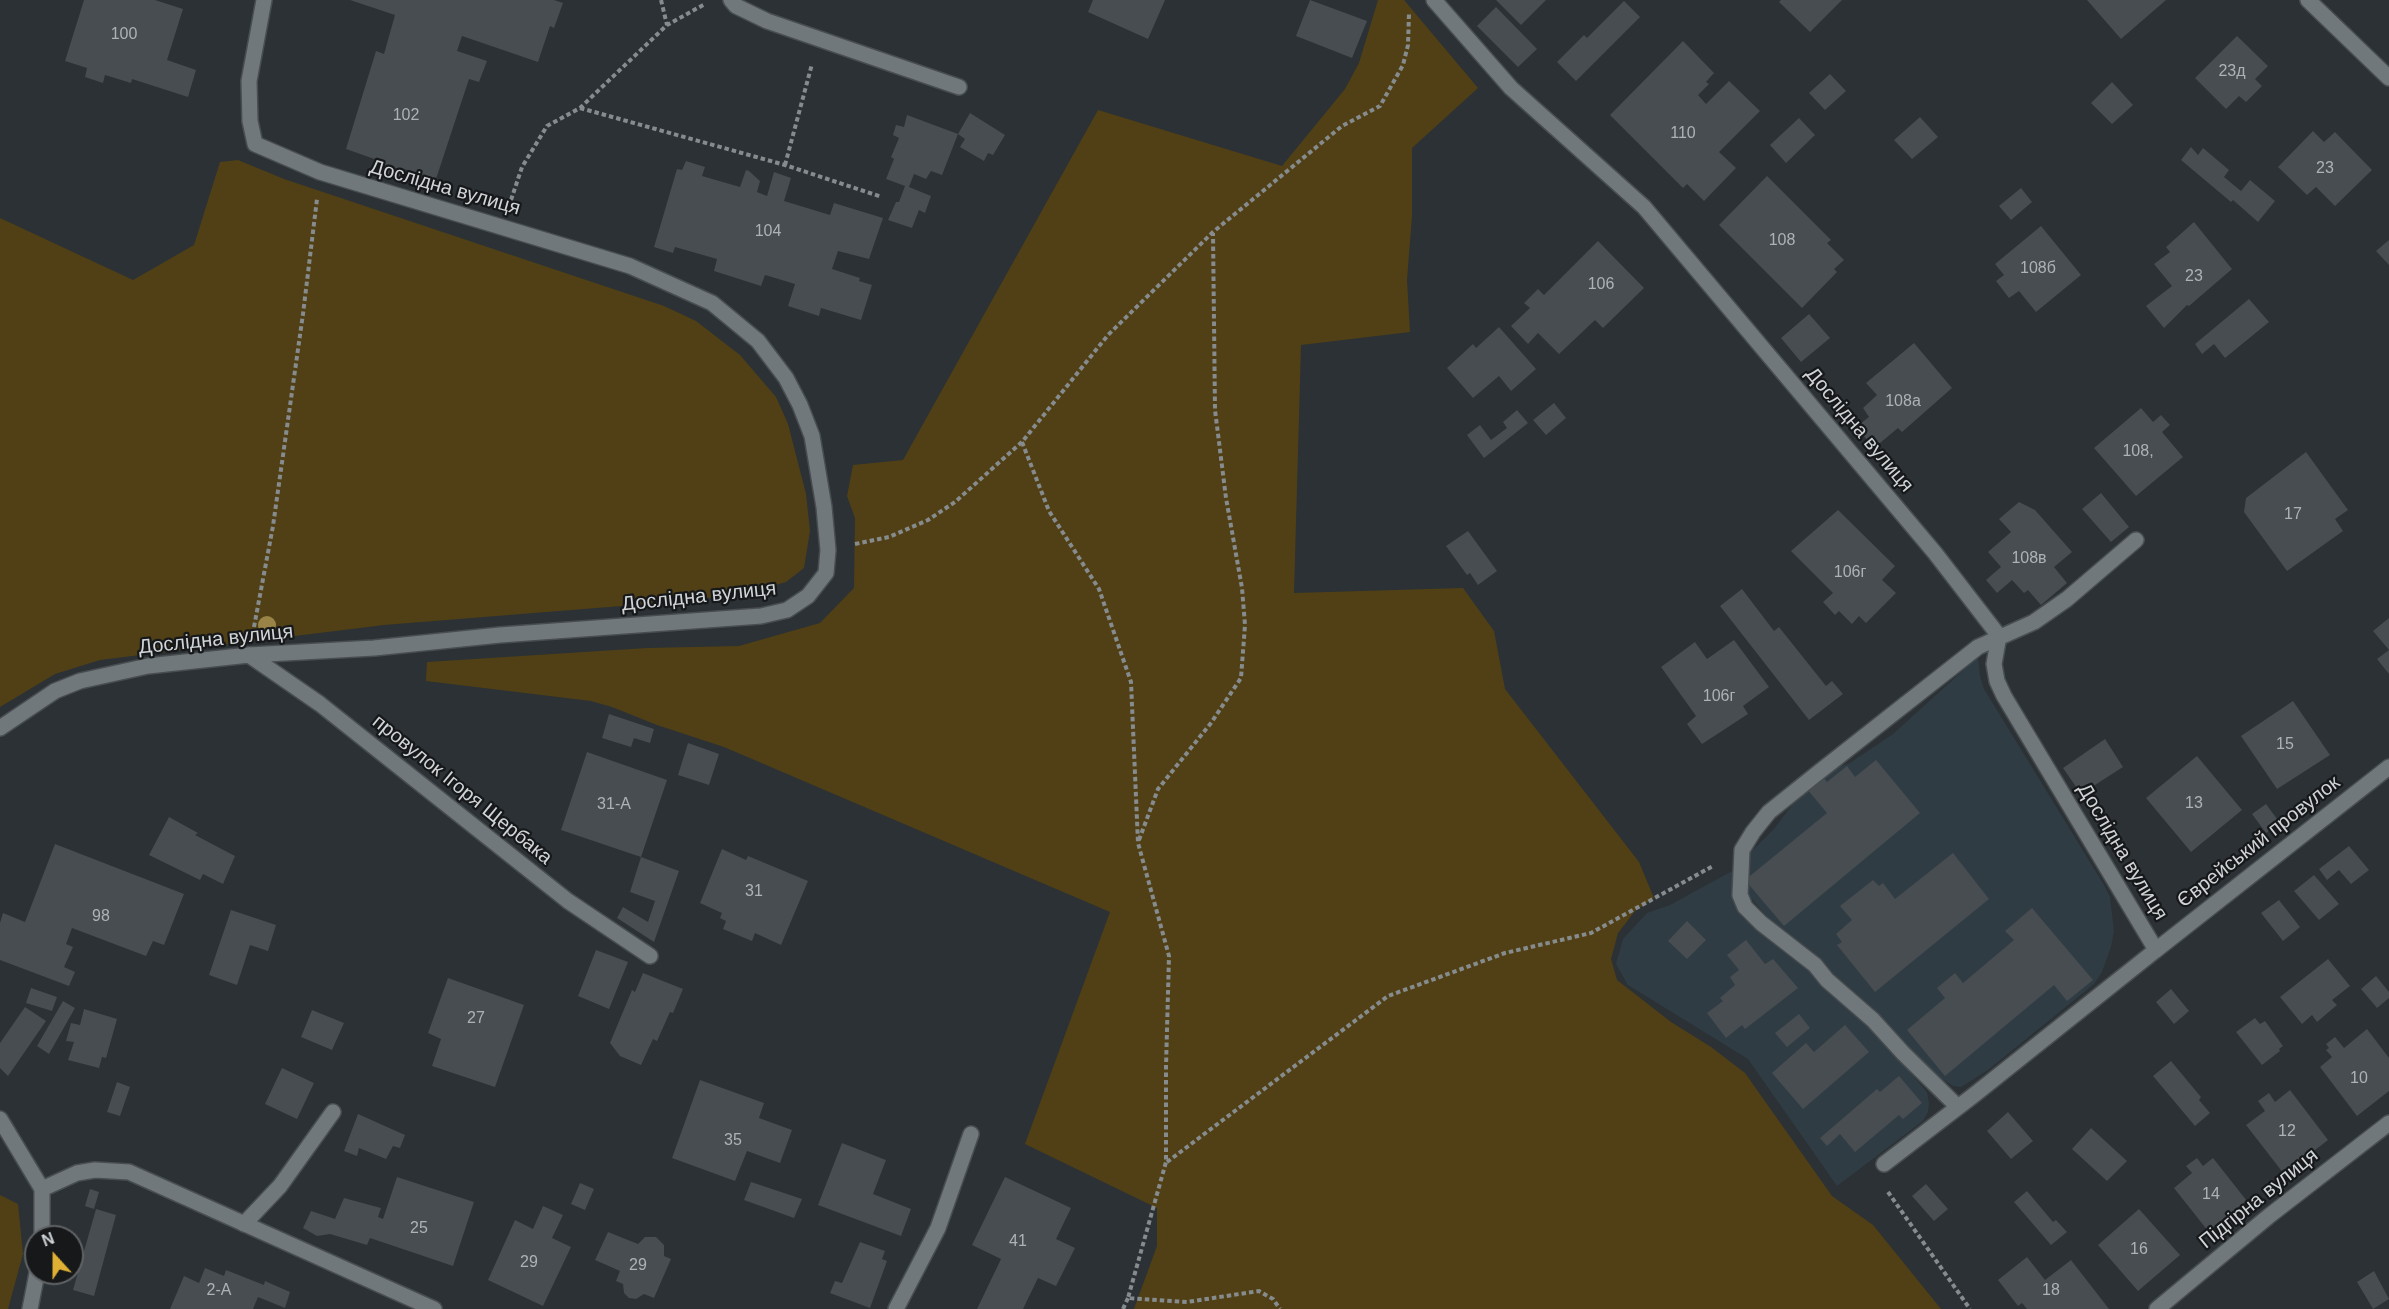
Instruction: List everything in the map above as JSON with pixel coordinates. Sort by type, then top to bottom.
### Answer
[{"type":"street","name":"Дослідна вулиця","points":[[0,728],[54,691],[80,681],[148,666],[249,655],[374,648],[500,635],[761,616],[787,610],[808,596],[826,573],[828,550],[824,507],[812,436],[786,378],[758,340],[712,303],[630,266],[320,172],[255,144],[250,121],[249,81],[264,0]]},
{"type":"street","points":[[731,0],[736,6],[752,15],[959,87]]},
{"type":"street","name":"Дослідна вулиця","points":[[1434,0],[1511,88],[1644,207],[1935,554],[1998,636],[1994,664],[1997,681],[2004,696],[2156,950]]},
{"type":"street","points":[[2308,0],[2389,78]]},
{"type":"street","points":[[1958,1107],[1873,1020],[1827,980],[1815,965],[1761,923],[1745,907],[1740,894],[1742,850],[1769,812],[1978,647],[1998,636],[2034,622],[2067,599],[2136,540]]},
{"type":"street","name":"провулок Ігоря Щербака","points":[[249,655],[320,704],[568,901],[650,956]]},
{"type":"street","name":"Єврейський провулок","points":[[1884,1164],[2389,767]]},
{"type":"street","points":[[244,1224],[280,1186],[333,1112]]},
{"type":"street","points":[[0,1119],[42,1189],[42,1225]]},
{"type":"street","name":"Підгірна вулиця","points":[[2157,1309],[2269,1216],[2389,1123]]},
{"type":"street","points":[[896,1309],[938,1228],[971,1134]]},
{"type":"street","points":[[42,1189],[77,1173],[95,1170],[129,1172],[434,1309]]},
{"type":"street","points":[[30,1309],[35,1285]]},
{"type":"path","points":[[661,0],[667,25]]},
{"type":"path","points":[[502,226],[522,167],[547,126],[580,108],[667,25],[713,0]]},
{"type":"path","points":[[828,550],[889,537],[928,520],[955,502],[1022,442],[1108,335],[1212,232],[1342,126],[1380,106],[1404,65],[1408,45],[1410,8]]},
{"type":"path","points":[[785,165],[819,38]]},
{"type":"path","points":[[580,108],[785,165],[882,197]]},
{"type":"path","points":[[249,655],[273,526],[303,314],[320,172]]},
{"type":"path","points":[[1138,843],[1158,789],[1211,723],[1241,678],[1245,625],[1242,588],[1226,498],[1215,410],[1212,232]]},
{"type":"path","points":[[1022,442],[1048,511],[1099,590],[1131,681],[1138,843],[1169,956],[1166,1162],[1123,1309]]},
{"type":"path","points":[[1166,1162],[1388,996],[1505,953],[1591,933],[1742,850]]},
{"type":"path","points":[[1884,1164],[1882,1176],[1886,1189],[1970,1309]]},
{"type":"path","points":[[1128,1298],[1187,1302],[1259,1290],[1273,1299],[1280,1309]]},
{"type":"shaded area","points":[[1378,0],[1404,0],[1478,88],[1412,148],[1412,216],[1407,280],[1410,332],[1301,345],[1294,593],[1463,588],[1494,631],[1505,689],[1639,862],[1654,898],[1635,911],[1618,933],[1611,959],[1617,980],[1671,1022],[1711,1047],[1745,1073],[1832,1196],[1873,1225],[1941,1309],[1134,1309],[1157,1246],[1157,1208],[1025,1144],[1110,912],[724,747],[657,725],[612,707],[591,701],[426,681],[427,662],[647,648],[739,646],[820,623],[854,588],[855,518],[847,496],[853,465],[903,460],[1098,110],[1282,166],[1345,89],[1359,63]]},
{"type":"shaded area","points":[[238,160],[284,179],[664,306],[696,321],[740,355],[776,397],[788,424],[806,494],[810,531],[804,568],[786,582],[745,594],[384,625],[100,660],[55,674],[0,707],[0,218],[133,280],[194,245],[220,162]]},
{"type":"shaded area","points":[[1978,657],[1984,689],[2110,897],[2114,931],[2102,972],[2094,984],[1988,1070],[1961,1087],[1953,1086],[1938,1076],[1862,999],[1848,990],[1775,926],[1746,892],[1748,855],[1774,829],[1801,793],[1827,771],[1850,763],[1893,734]]},
{"type":"shaded area","points":[[1734,870],[1737,908],[1743,918],[1806,966],[1861,1016],[1927,1092],[1928,1112],[1923,1121],[1837,1186],[1748,1059],[1628,985],[1616,964],[1623,939],[1647,913],[1670,905]]},
{"type":"shaded area","points":[[0,1195],[18,1204],[23,1254],[8,1309],[0,1309]]},
{"type":"building","points":[[84,0],[155,0],[183,9],[167,60],[196,70],[188,97],[132,79],[131,83],[105,75],[103,83],[85,77],[87,68],[65,61]]},
{"type":"building","points":[[350,0],[554,0],[563,3],[554,28],[550,26],[538,62],[462,36],[457,51],[487,61],[479,82],[469,79],[436,179],[404,169],[400,178],[376,172],[380,161],[346,149],[376,51],[384,54],[395,15]]},
{"type":"building","points":[[1093,0],[1165,0],[1148,39],[1088,12]]},
{"type":"building","points":[[1310,0],[1367,21],[1352,58],[1296,36]]},
{"type":"building","points":[[1496,0],[1546,0],[1521,25]]},
{"type":"building","points":[[1781,0],[1842,0],[1810,32],[1779,2]]},
{"type":"building","points":[[2087,0],[2166,0],[2121,39]]},
{"type":"building","points":[[1624,1],[1640,17],[1576,81],[1557,62],[1584,35],[1587,38]]},
{"type":"building","points":[[1496,7],[1537,49],[1518,67],[1477,26]]},
{"type":"building","points":[[2237,36],[2268,66],[2255,79],[2262,86],[2246,102],[2239,96],[2226,109],[2195,78]]},
{"type":"building","points":[[1683,41],[1714,73],[1706,82],[1709,84],[1698,95],[1706,104],[1729,81],[1760,111],[1719,152],[1736,168],[1704,201],[1687,184],[1683,188],[1610,115]]},
{"type":"building","points":[[1830,74],[1846,91],[1825,110],[1809,93]]},
{"type":"building","points":[[2112,82],[2133,105],[2112,124],[2091,103]]},
{"type":"building","points":[[970,113],[1005,135],[993,155],[988,153],[984,161],[960,147],[965,139],[958,134]]},
{"type":"building","points":[[907,115],[958,134],[942,175],[931,171],[926,179],[914,174],[909,187],[931,196],[925,213],[919,210],[912,228],[888,220],[905,186],[886,179],[894,159],[891,157],[899,138],[893,135],[896,125],[904,127]]},
{"type":"building","points":[[1920,117],[1938,137],[1912,159],[1894,140]]},
{"type":"building","points":[[1799,118],[1815,135],[1786,163],[1770,145]]},
{"type":"building","points":[[2313,131],[2324,142],[2335,132],[2372,170],[2335,206],[2316,187],[2307,195],[2278,167]]},
{"type":"building","points":[[2191,147],[2198,155],[2203,148],[2229,170],[2224,177],[2241,191],[2250,180],[2275,201],[2258,222],[2181,160]]},
{"type":"building","points":[[686,161],[705,167],[702,176],[740,187],[746,170],[749,171],[760,181],[757,192],[767,196],[774,172],[791,178],[784,201],[830,215],[834,203],[883,218],[869,259],[838,251],[832,269],[860,278],[859,281],[872,285],[861,320],[821,308],[819,316],[788,306],[795,284],[765,275],[761,286],[714,271],[717,259],[675,247],[673,253],[654,247],[677,169],[682,170]]},
{"type":"building","points":[[1767,176],[1831,240],[1827,243],[1844,260],[1834,269],[1837,272],[1802,308],[1719,225]]},
{"type":"building","points":[[2021,188],[2032,202],[2011,220],[1999,206]]},
{"type":"building","points":[[2194,222],[2232,269],[2189,306],[2187,305],[2164,328],[2146,306],[2172,286],[2154,264],[2170,252],[2166,247]]},
{"type":"building","points":[[2041,226],[2081,275],[2036,312],[2019,291],[2009,298],[1996,281],[2004,275],[1995,264]]},
{"type":"building","points":[[2389,240],[2389,265],[2376,251]]},
{"type":"building","points":[[1598,241],[1644,288],[1603,328],[1595,320],[1559,354],[1538,333],[1528,344],[1511,326],[1530,308],[1524,303],[1538,289],[1544,295]]},
{"type":"building","points":[[2249,299],[2269,322],[2225,358],[2214,344],[2202,354],[2195,344]]},
{"type":"building","points":[[1809,314],[1830,338],[1801,362],[1781,338]]},
{"type":"building","points":[[1499,327],[1536,369],[1511,391],[1499,376],[1473,398],[1447,368],[1473,344],[1476,348]]},
{"type":"building","points":[[1914,343],[1952,388],[1902,432],[1898,428],[1874,448],[1856,427],[1869,417],[1863,408],[1877,395],[1866,383]]},
{"type":"building","points":[[1554,403],[1566,418],[1546,435],[1533,420]]},
{"type":"building","points":[[2141,408],[2153,422],[2161,415],[2170,425],[2162,432],[2183,457],[2136,496],[2094,448]]},
{"type":"building","points":[[1517,410],[1528,423],[1484,458],[1467,435],[1480,425],[1491,440],[1507,428],[1503,422]]},
{"type":"building","points":[[2306,452],[2348,510],[2335,519],[2343,531],[2287,571],[2244,512],[2246,498]]},
{"type":"building","points":[[2101,493],[2129,527],[2111,542],[2082,509]]},
{"type":"building","points":[[2019,502],[2035,510],[2072,552],[2054,567],[2067,583],[2041,605],[2028,590],[2024,593],[2012,580],[1997,593],[1986,580],[2001,567],[1988,552],[2011,532],[1999,519]]},
{"type":"building","points":[[1838,510],[1895,566],[1882,580],[1896,593],[1866,623],[1859,616],[1852,624],[1839,611],[1835,615],[1823,602],[1833,593],[1791,551]]},
{"type":"building","points":[[1468,531],[1497,571],[1478,585],[1470,573],[1467,575],[1446,546]]},
{"type":"building","points":[[1742,589],[1774,631],[1779,627],[1826,686],[1832,681],[1843,694],[1809,720],[1720,606]]},
{"type":"building","points":[[2389,618],[2389,650],[2373,631]]},
{"type":"building","points":[[1734,640],[1769,687],[1743,706],[1748,714],[1702,744],[1687,724],[1696,716],[1661,667],[1695,642],[1707,659]]},
{"type":"building","points":[[2389,650],[2389,674],[2377,659]]},
{"type":"building","points":[[2293,701],[2330,755],[2277,789],[2241,736]]},
{"type":"building","points":[[609,714],[654,729],[650,743],[634,738],[631,747],[602,738]]},
{"type":"building","points":[[2105,739],[2123,767],[2081,794],[2063,768]]},
{"type":"building","points":[[688,743],[719,754],[709,785],[678,775]]},
{"type":"building","points":[[587,752],[667,780],[641,857],[561,830]]},
{"type":"building","points":[[2197,756],[2242,810],[2191,852],[2146,798]]},
{"type":"building","points":[[1876,760],[1920,813],[1784,926],[1745,880],[1827,813],[1807,789],[1822,776],[1827,782],[1847,766],[1855,777]]},
{"type":"building","points":[[2266,804],[2280,823],[2266,833],[2252,814]]},
{"type":"building","points":[[169,817],[198,833],[195,835],[235,856],[223,884],[203,874],[200,880],[149,855]]},
{"type":"building","points":[[55,844],[184,894],[164,945],[153,941],[146,956],[72,928],[66,944],[73,947],[64,967],[75,972],[69,986],[0,960],[0,923],[3,913],[25,922]]},
{"type":"building","points":[[2349,846],[2369,870],[2351,884],[2339,870],[2327,880],[2319,869]]},
{"type":"building","points":[[722,849],[746,860],[748,856],[808,881],[781,945],[755,933],[752,941],[723,929],[726,921],[720,918],[722,913],[700,903]]},
{"type":"building","points":[[1953,853],[1989,899],[1875,992],[1837,945],[1842,942],[1836,934],[1852,920],[1840,906],[1873,880],[1879,886],[1883,883],[1895,899]]},
{"type":"building","points":[[641,857],[679,871],[654,942],[617,918],[623,907],[648,922],[655,901],[630,892]]},
{"type":"building","points":[[2314,875],[2339,904],[2319,920],[2294,891]]},
{"type":"building","points":[[2279,900],[2300,927],[2283,941],[2261,913]]},
{"type":"building","points":[[2032,908],[2093,980],[2067,1001],[2054,985],[1945,1076],[1907,1030],[1945,998],[1937,988],[1955,973],[1963,983],[2014,940],[2005,931]]},
{"type":"building","points":[[231,910],[276,925],[268,951],[250,945],[237,985],[209,975]]},
{"type":"building","points":[[1687,921],[1706,940],[1687,959],[1668,941]]},
{"type":"building","points":[[1746,940],[1765,964],[1773,959],[1798,988],[1745,1029],[1742,1025],[1726,1038],[1707,1013],[1723,1001],[1720,998],[1735,985],[1730,977],[1739,970],[1727,955]]},
{"type":"building","points":[[596,950],[628,962],[609,1009],[578,996]]},
{"type":"building","points":[[2328,959],[2350,986],[2332,1000],[2337,1005],[2317,1022],[2312,1015],[2302,1024],[2280,997]]},
{"type":"building","points":[[643,973],[683,989],[673,1013],[670,1012],[657,1041],[653,1039],[641,1065],[620,1056],[610,1043],[632,990],[635,992]]},
{"type":"building","points":[[2376,976],[2389,992],[2389,998],[2377,1008],[2361,989]]},
{"type":"building","points":[[448,978],[524,1005],[495,1087],[432,1066],[441,1039],[428,1033]]},
{"type":"building","points":[[31,988],[57,997],[52,1011],[26,1003]]},
{"type":"building","points":[[2171,989],[2189,1011],[2174,1024],[2156,1002]]},
{"type":"building","points":[[63,1001],[75,1008],[49,1054],[37,1046]]},
{"type":"building","points":[[25,1007],[46,1021],[8,1076],[0,1068],[0,1043]]},
{"type":"building","points":[[84,1009],[117,1019],[106,1058],[102,1057],[99,1068],[68,1060],[74,1042],[66,1041],[71,1023],[80,1025]]},
{"type":"building","points":[[312,1010],[344,1023],[332,1050],[301,1037]]},
{"type":"building","points":[[1799,1014],[1810,1028],[1787,1047],[1775,1033]]},
{"type":"building","points":[[2255,1018],[2260,1024],[2265,1021],[2283,1046],[2262,1065],[2236,1032]]},
{"type":"building","points":[[1845,1025],[1869,1052],[1803,1109],[1772,1073],[1806,1043],[1814,1052]]},
{"type":"building","points":[[2367,1029],[2389,1058],[2389,1091],[2357,1116],[2320,1067],[2332,1057],[2326,1050],[2329,1048],[2326,1044],[2335,1037],[2344,1048]]},
{"type":"building","points":[[2171,1061],[2201,1097],[2199,1100],[2210,1113],[2195,1126],[2153,1076]]},
{"type":"building","points":[[282,1068],[314,1083],[297,1119],[265,1104]]},
{"type":"building","points":[[1899,1076],[1922,1103],[1903,1119],[1899,1115],[1855,1152],[1840,1134],[1827,1146],[1820,1138],[1877,1089],[1880,1092]]},
{"type":"building","points":[[700,1080],[764,1103],[759,1118],[792,1130],[780,1163],[747,1151],[735,1181],[672,1158]]},
{"type":"building","points":[[117,1082],[130,1087],[120,1116],[107,1112]]},
{"type":"building","points":[[2290,1090],[2328,1140],[2284,1174],[2246,1125],[2265,1111],[2258,1101],[2269,1093],[2275,1102]]},
{"type":"building","points":[[2008,1112],[2033,1141],[2011,1159],[1987,1131]]},
{"type":"building","points":[[358,1114],[405,1135],[400,1148],[393,1146],[386,1159],[359,1148],[357,1156],[344,1151]]},
{"type":"building","points":[[2091,1128],[2127,1161],[2107,1181],[2072,1149]]},
{"type":"building","points":[[842,1143],[886,1160],[873,1194],[911,1209],[901,1236],[818,1205]]},
{"type":"building","points":[[2197,1158],[2203,1166],[2213,1158],[2247,1201],[2208,1231],[2174,1188],[2192,1173],[2186,1166]]},
{"type":"building","points":[[397,1177],[474,1202],[453,1266],[370,1238],[367,1245],[330,1234],[317,1236],[303,1228],[311,1211],[335,1219],[344,1198],[381,1208],[378,1217],[383,1219]]},
{"type":"building","points":[[1005,1177],[1071,1208],[1056,1239],[1075,1248],[1056,1286],[1038,1278],[1023,1309],[977,1309],[1001,1259],[972,1245]]},
{"type":"building","points":[[751,1182],[802,1199],[794,1218],[744,1200]]},
{"type":"building","points":[[580,1183],[594,1189],[585,1210],[571,1204]]},
{"type":"building","points":[[1926,1184],[1948,1209],[1934,1221],[1912,1196]]},
{"type":"building","points":[[90,1189],[99,1192],[94,1209],[85,1206]]},
{"type":"building","points":[[2027,1191],[2053,1222],[2056,1220],[2067,1232],[2051,1245],[2014,1202]]},
{"type":"building","points":[[543,1206],[563,1215],[552,1238],[571,1247],[543,1306],[488,1280],[515,1220],[533,1229]]},
{"type":"building","points":[[96,1209],[116,1215],[94,1296],[73,1290],[74,1285],[84,1285],[84,1251]]},
{"type":"building","points":[[2139,1209],[2180,1255],[2138,1291],[2098,1245]]},
{"type":"building","points":[[608,1232],[638,1244],[645,1237],[656,1237],[664,1245],[664,1256],[671,1259],[654,1298],[644,1294],[636,1299],[629,1298],[624,1293],[623,1284],[616,1281],[620,1271],[595,1260]]},
{"type":"building","points":[[860,1242],[885,1251],[882,1259],[887,1261],[870,1308],[830,1293],[835,1281],[842,1283]]},
{"type":"building","points":[[2027,1257],[2045,1280],[2071,1260],[2109,1309],[2027,1309],[2022,1303],[2018,1306],[1998,1280]]},
{"type":"building","points":[[205,1268],[224,1276],[226,1270],[264,1285],[265,1281],[290,1292],[285,1308],[258,1297],[253,1309],[170,1309],[184,1276],[199,1283]]},
{"type":"building","points":[[2374,1271],[2389,1299],[2373,1309],[2357,1282]]}]
